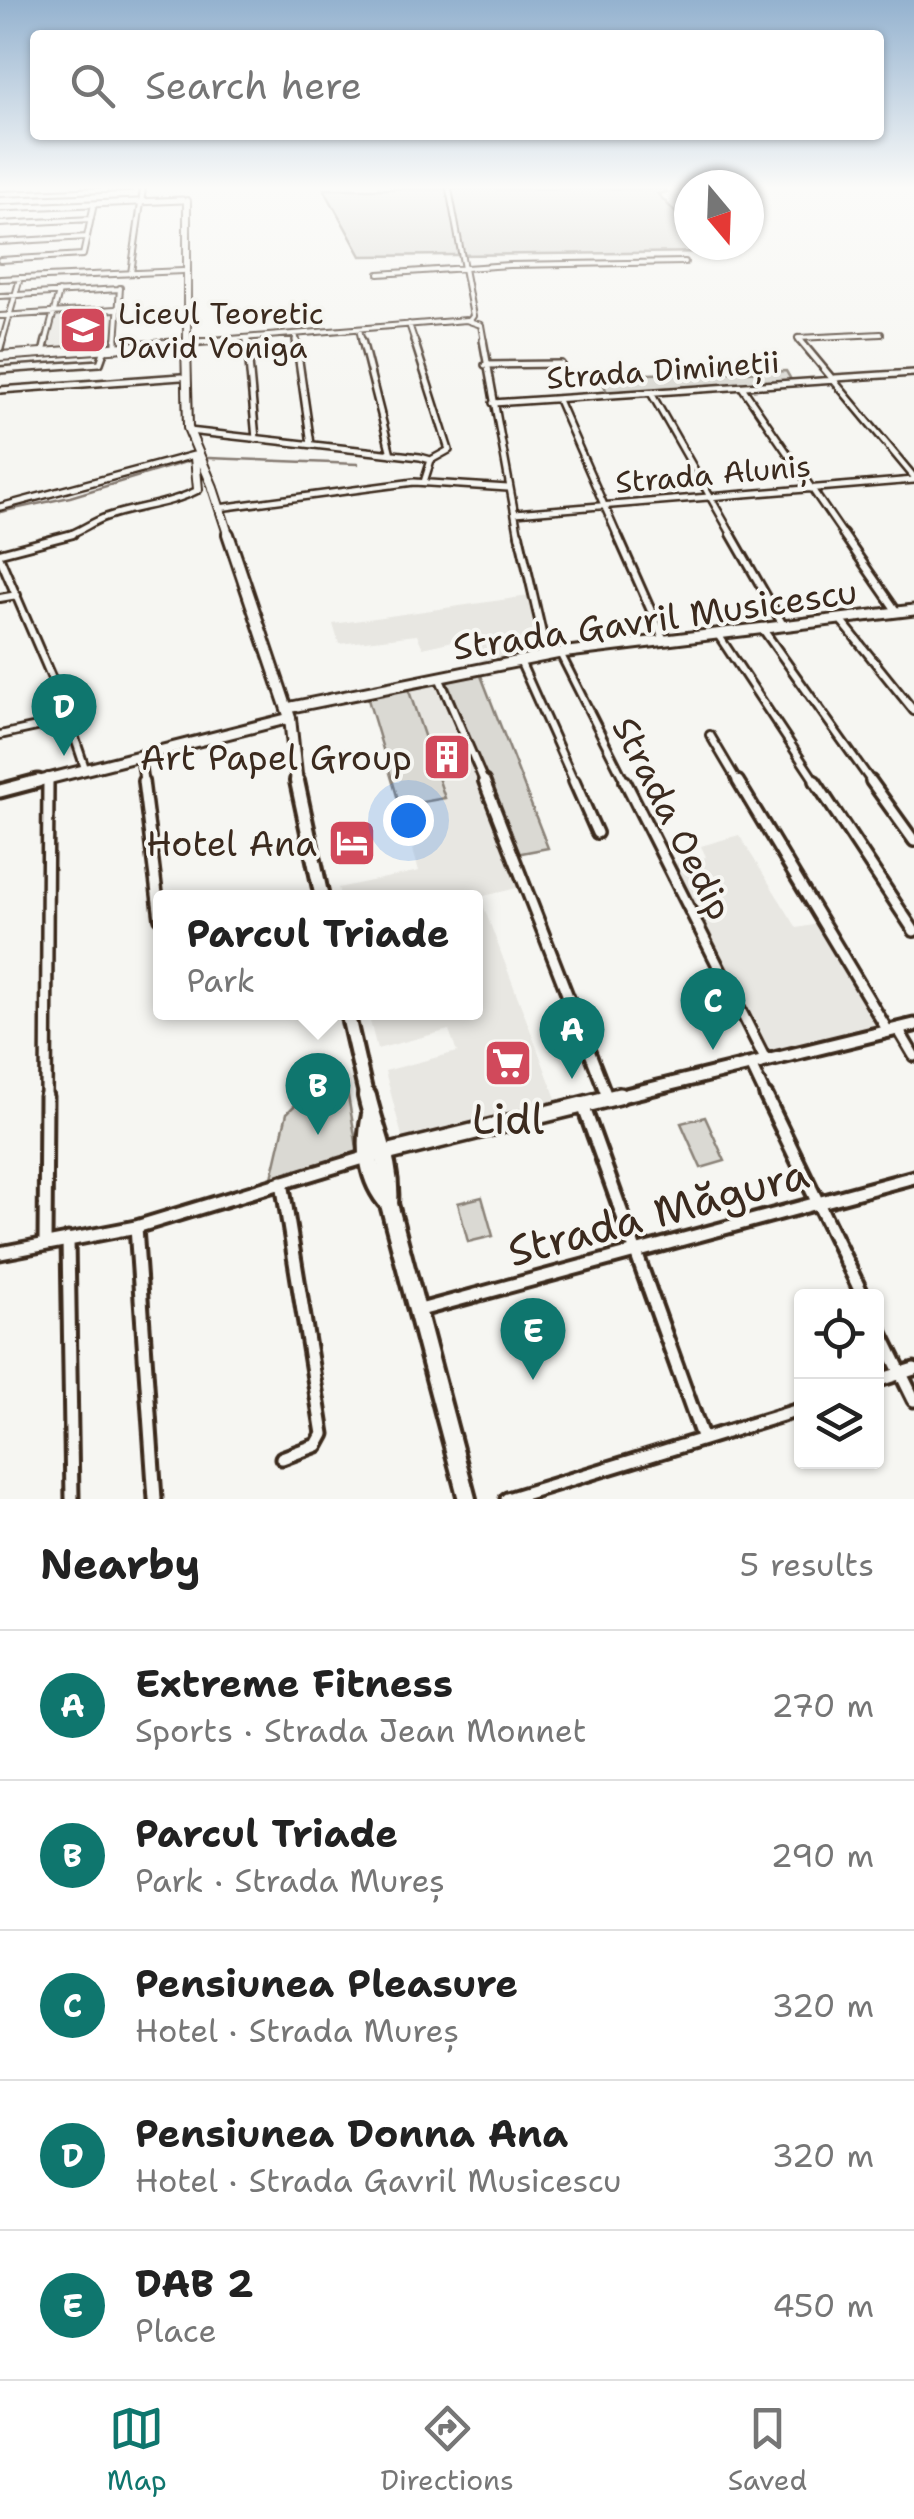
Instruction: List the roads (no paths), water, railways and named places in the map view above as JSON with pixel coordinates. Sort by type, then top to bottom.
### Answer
[{"type":"main road","points":[[183,259],[189,431],[199,490],[218,507]]},
{"type":"main road","points":[[184,259],[183,429],[213,487],[288,713],[296,779],[320,890]]},
{"type":"main road","points":[[199,490],[205,485],[213,487]]},
{"type":"main road","points":[[349,1020],[371,1114],[367,1142],[378,1155],[376,1183],[389,1204],[420,1310],[467,1499]]},
{"type":"street","points":[[131,272],[133,259]]},
{"type":"street","points":[[462,259],[472,318],[480,325],[508,488],[547,655]]},
{"type":"street","points":[[379,274],[686,262]]},
{"type":"street","points":[[0,279],[183,271]]},
{"type":"street","points":[[116,348],[116,309],[123,274]]},
{"type":"street","points":[[20,278],[0,352],[43,353],[247,339],[472,318]]},
{"type":"street","points":[[0,296],[120,288]]},
{"type":"street","points":[[43,353],[59,292]]},
{"type":"street","points":[[0,316],[116,309]]},
{"type":"street","points":[[189,431],[431,460],[449,450],[409,324]]},
{"type":"street","points":[[359,329],[391,454]]},
{"type":"street","points":[[296,334],[311,444]]},
{"type":"street","points":[[882,334],[798,338],[836,379],[914,478]]},
{"type":"street","points":[[247,339],[256,438]]},
{"type":"street","points":[[0,370],[100,362],[104,348]]},
{"type":"street","points":[[485,365],[561,364]]},
{"type":"street","name":"Strada Dimineții","points":[[493,403],[914,373]]},
{"type":"street","points":[[0,390],[181,378]]},
{"type":"street","points":[[742,387],[898,612]]},
{"type":"street","points":[[651,393],[783,626]]},
{"type":"street","points":[[558,400],[664,640]]},
{"type":"street","points":[[0,508],[196,455]]},
{"type":"street","points":[[424,482],[431,460]]},
{"type":"street","name":"Strada Aluniș","points":[[515,513],[914,478]]},
{"type":"street","points":[[218,507],[424,482],[508,488]]},
{"type":"street","points":[[85,768],[69,720],[0,556],[85,531],[102,518],[183,498],[199,490]]},
{"type":"street","points":[[0,598],[17,595]]},
{"type":"street","name":"Strada Gavril Musicescu","points":[[0,791],[288,713],[547,655],[914,610]]},
{"type":"street","points":[[840,619],[914,711]]},
{"type":"street","points":[[762,628],[914,841]]},
{"type":"street","points":[[717,633],[914,931]]},
{"type":"street","name":"Strada Oedip","points":[[560,653],[766,1061]]},
{"type":"street","points":[[520,661],[597,833]]},
{"type":"street","points":[[439,677],[451,698],[608,1100]]},
{"type":"street","points":[[0,735],[69,720]]},
{"type":"street","points":[[710,735],[893,1030],[914,1056]]},
{"type":"street","points":[[140,754],[157,890]]},
{"type":"street","points":[[45,1244],[48,777]]},
{"type":"street","points":[[0,1254],[136,1227],[378,1155],[914,1025]]},
{"type":"street","points":[[751,1065],[861,1289]]},
{"type":"street","points":[[583,1106],[703,1439]]},
{"type":"street","name":"Strada Măgura","points":[[420,1310],[914,1178]]},
{"type":"street","points":[[282,1182],[323,1434],[317,1445],[282,1458]]},
{"type":"street","points":[[136,1227],[154,1499]]},
{"type":"street","points":[[68,1240],[72,1499]]},
{"type":"street","points":[[884,1335],[907,1371],[914,1400]]},
{"type":"street","points":[[507,1499],[794,1411]]},
{"type":"waterway","points":[[0,277],[53,275]]},
{"type":"waterway","points":[[208,458],[358,464]]},
{"type":"waterway","points":[[0,512],[70,497],[189,461]]},
{"type":"place","name":"Liceul Teoretic David Voniga","points":[[83,330]]},
{"type":"place","name":"Pensiunea Donna Ana","points":[[64,756]]},
{"type":"place","name":"Art Papel Group","points":[[447,757]]},
{"type":"place","name":"Hotel Ana","points":[[352,843]]},
{"type":"place","name":"Pensiunea Pleasure","points":[[713,1050]]},
{"type":"place","name":"Lidl","points":[[508,1063]]},
{"type":"place","name":"Extreme Fitness","points":[[572,1079]]},
{"type":"place","name":"Parcul Triade","points":[[318,1135]]},
{"type":"place","name":"DAB 2","points":[[533,1380]]}]
